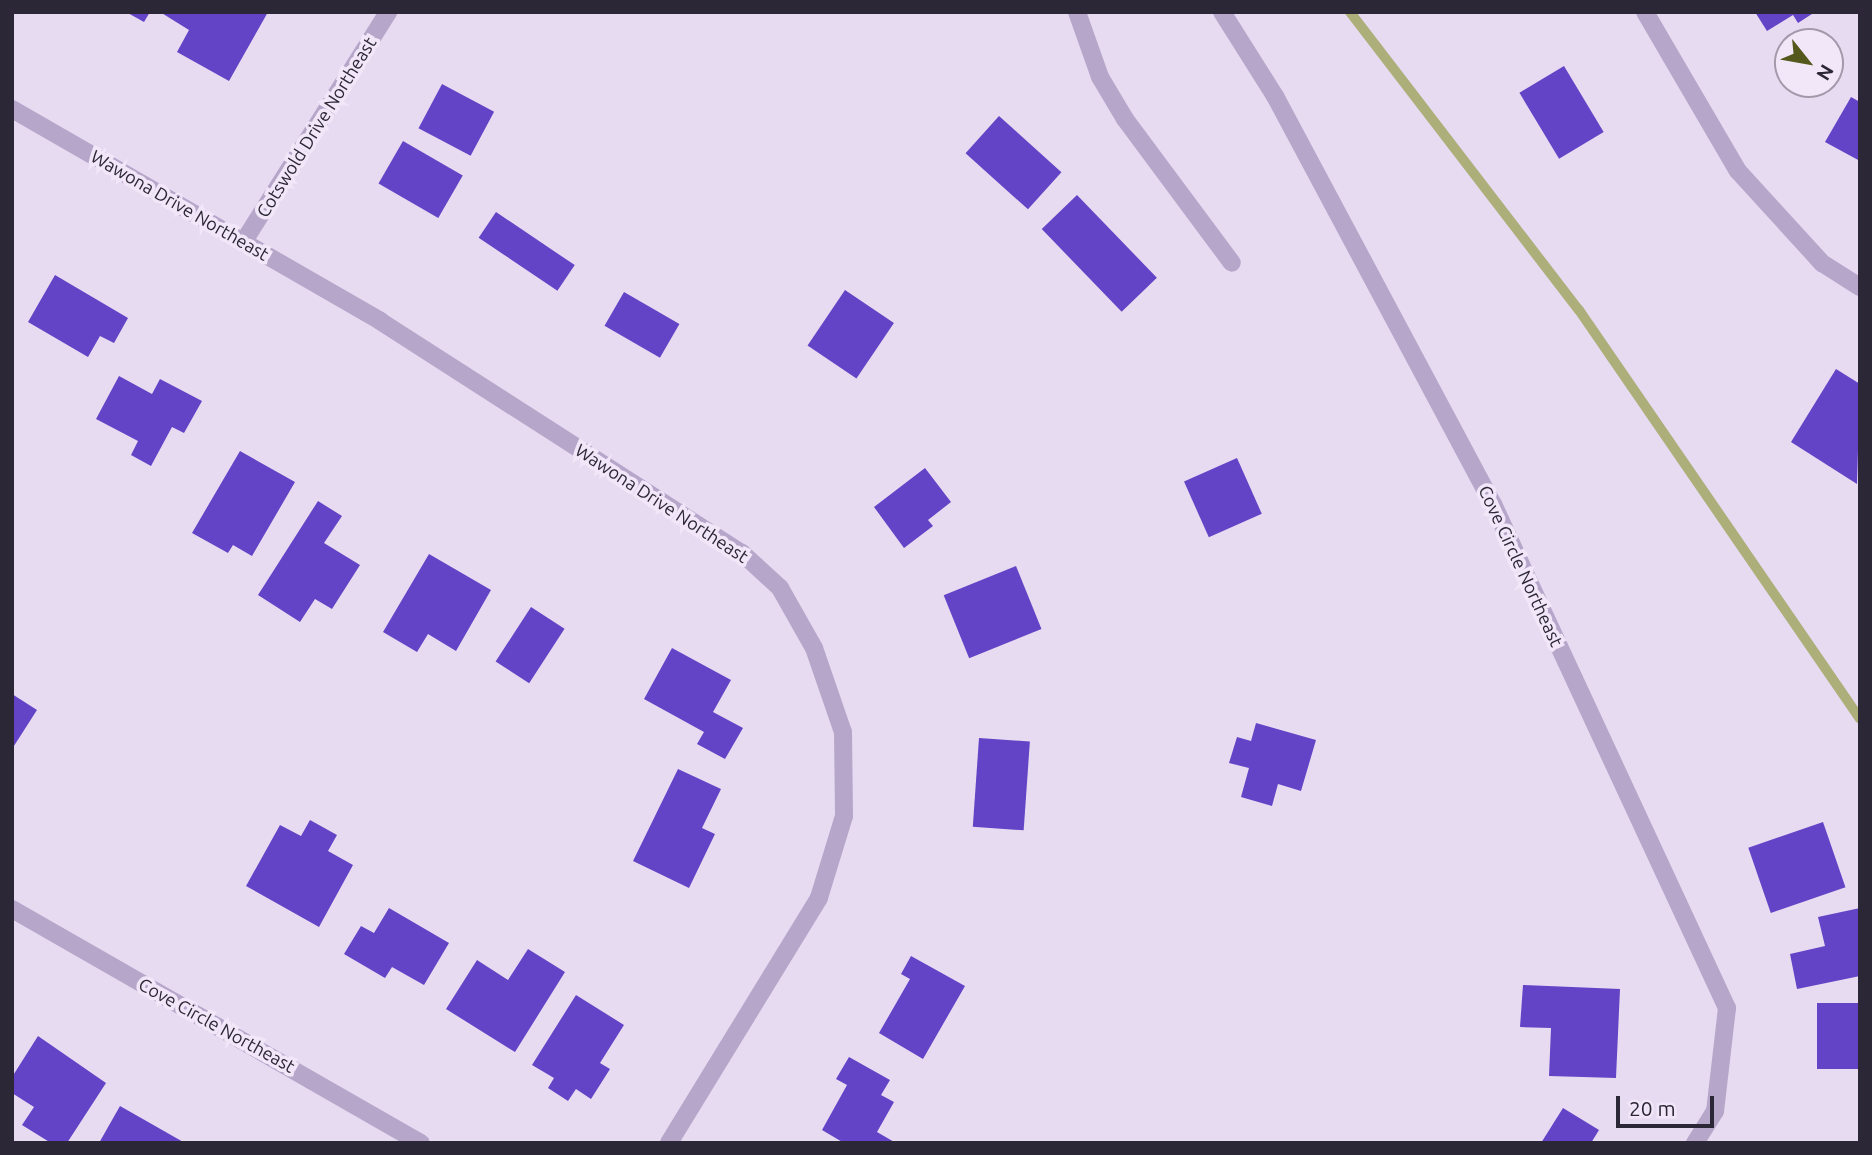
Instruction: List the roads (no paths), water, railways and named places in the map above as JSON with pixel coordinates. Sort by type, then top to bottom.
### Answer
[{"type":"street","name":"Cotswold Drive Northeast","points":[[244,241],[388,12]]},
{"type":"street","points":[[1077,12],[1100,77],[1125,119],[1232,263]]},
{"type":"street","name":"Cove Circle Northeast","points":[[1222,12],[1275,96],[1493,504],[1727,1008],[1715,1111],[1695,1143]]},
{"type":"street","points":[[1645,12],[1738,171],[1822,263],[1860,287]]},
{"type":"street","name":"Wawona Drive Northeast","points":[[12,109],[380,321],[743,553],[780,588],[814,648],[843,732],[845,816],[819,898],[669,1143]]},
{"type":"street","name":"Cove Circle Northeast","points":[[12,909],[421,1143]]},
{"type":"waterway","points":[[1350,12],[1579,310],[1860,719]]}]
